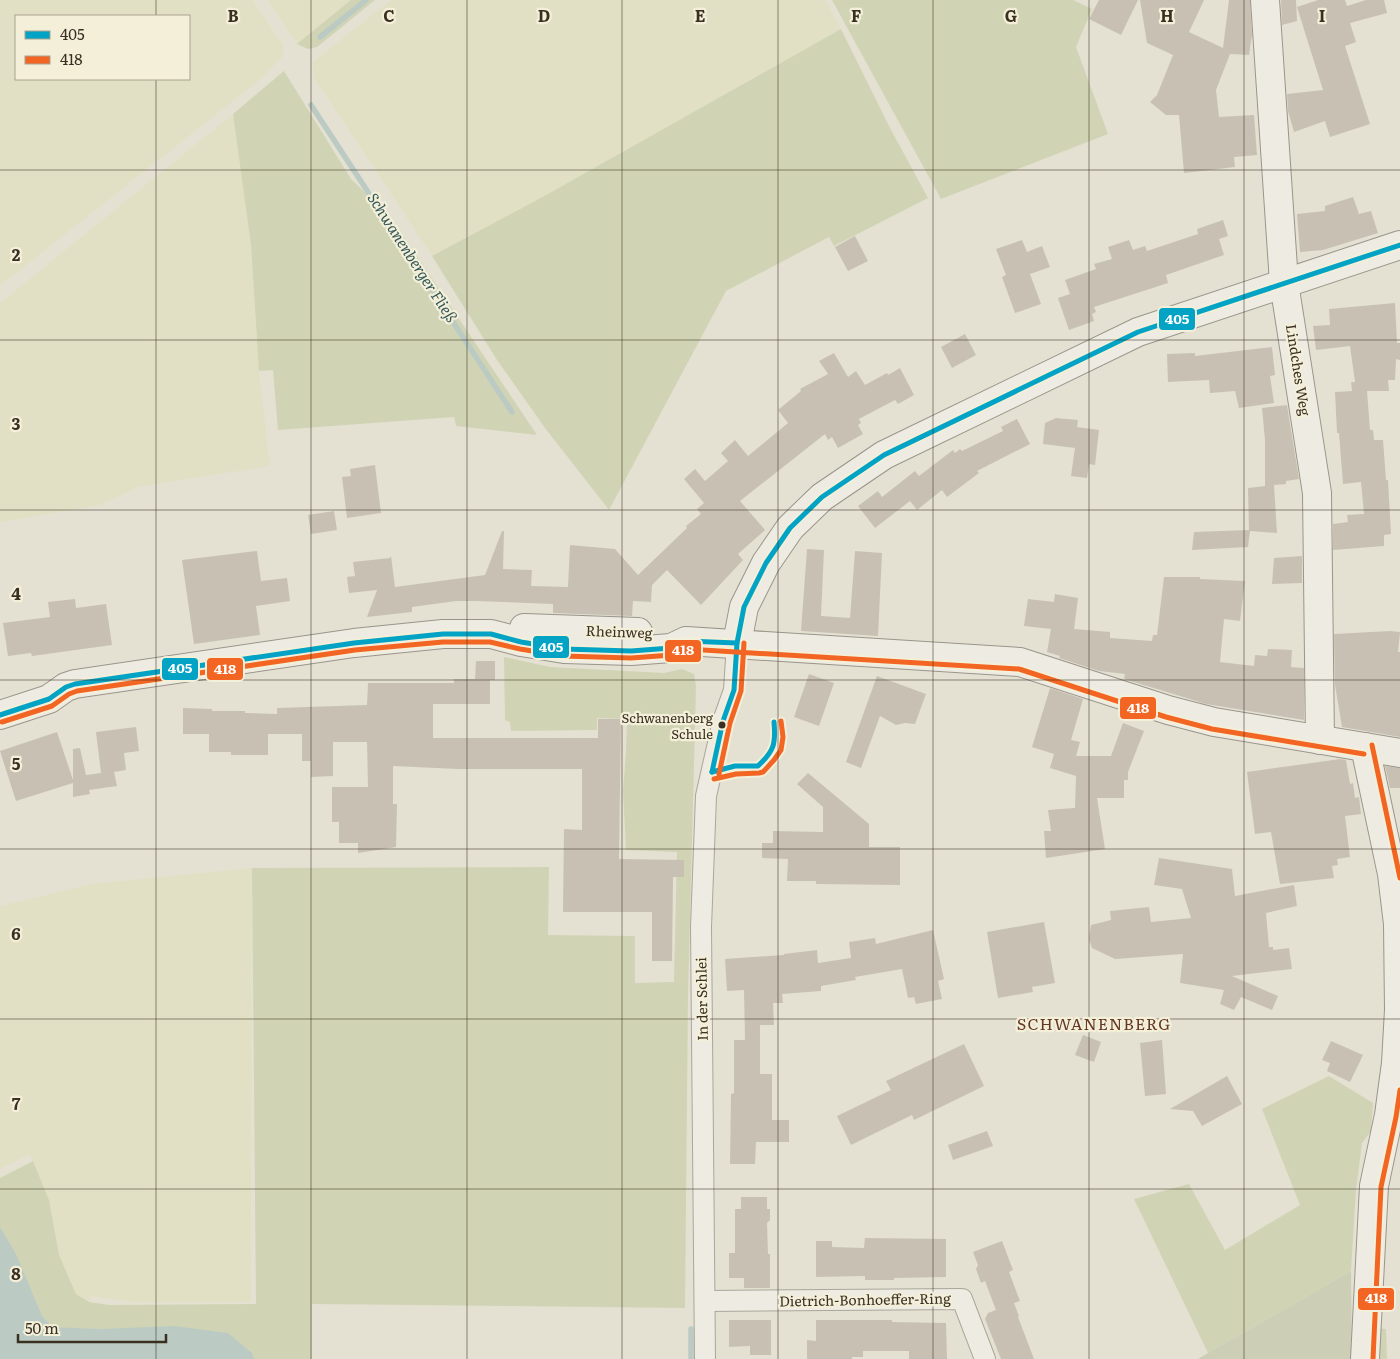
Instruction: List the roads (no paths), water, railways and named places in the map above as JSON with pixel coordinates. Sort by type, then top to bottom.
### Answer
[{"type":"main road","name":"Lindches Weg","points":[[1265,0],[1284,283],[1317,493],[1320,740]]},
{"type":"main road","points":[[737,643],[744,607],[766,563],[790,528],[822,497],[884,456],[1138,332],[1400,245]]},
{"type":"main road","name":"Rheinweg","points":[[0,715],[49,699],[66,687],[354,643],[443,634],[491,634],[508,627],[674,634],[686,641],[1020,662],[1204,720],[1400,753]]},
{"type":"main road","name":"Rheinweg","points":[[0,695],[51,682],[66,687]]},
{"type":"main road","points":[[1364,1359],[1374,1186],[1394,1118],[1399,1010],[1398,924],[1392,874],[1365,748]]},
{"type":"street","name":"In der Schlei","points":[[705,1359],[701,927],[706,796],[723,721],[734,690],[737,643]]},
{"type":"street","name":"Dietrich-Bonhoeffer-Ring","points":[[705,1302],[962,1299],[985,1359]]},
{"type":"waterway","name":"Schwanenberger Fließ","points":[[320,37],[366,0]]},
{"type":"waterway","name":"Schwanenberger Fließ","points":[[311,105],[512,412]]},
{"type":"waterway","name":"Schwanenberger Fließ","points":[[691,1329],[691,1359]]},
{"type":"place","name":"Schwanenberg Schule","points":[[722,725]]},
{"type":"district","name":"SCHWANENBERG","points":[[1094,1024]]}]
